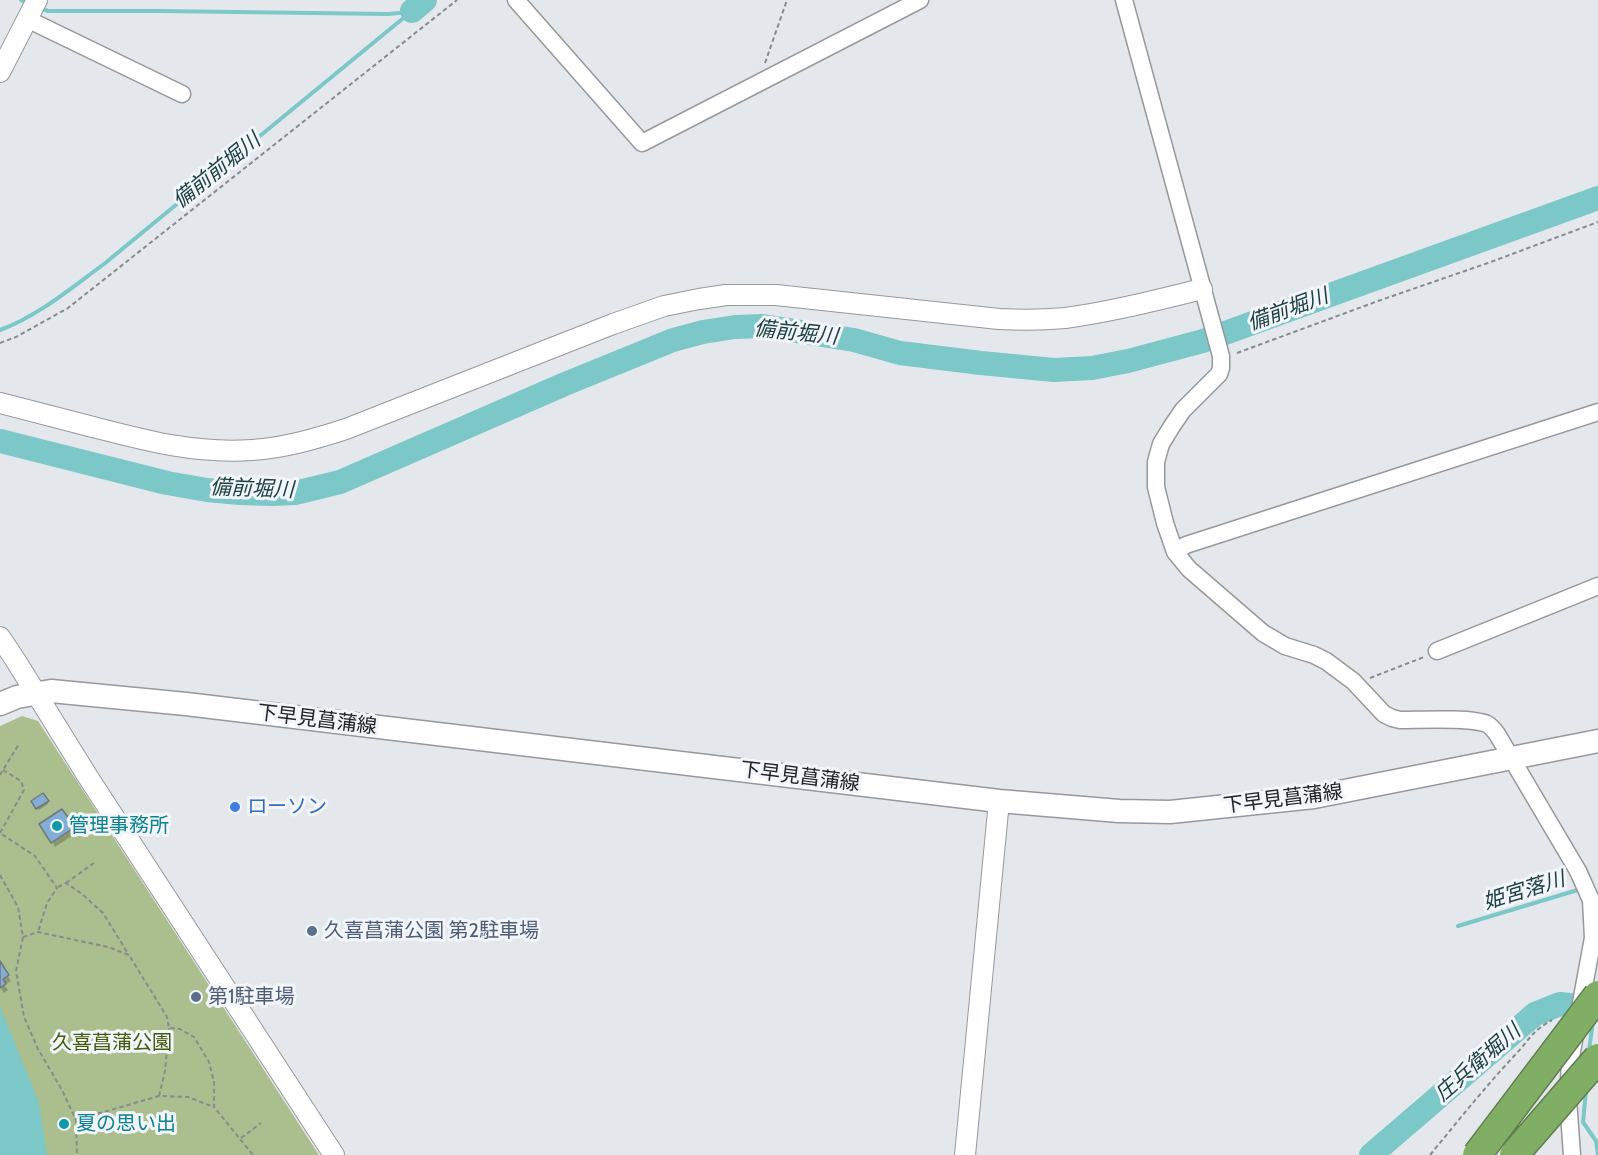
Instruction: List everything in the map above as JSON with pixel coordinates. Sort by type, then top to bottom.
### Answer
[{"type":"highway","points":[[1477,1155],[1591,988]]},
{"type":"highway","points":[[1483,1155],[1558,1071],[1585,1021]]},
{"type":"highway","points":[[1515,1155],[1598,1058]]},
{"type":"highway","points":[[1532,1155],[1598,1079]]},
{"type":"main road","name":"下早見菖蒲線","points":[[0,704],[36,693],[73,692],[999,801],[1119,811],[1170,812],[1314,797],[1598,741]]},
{"type":"street","points":[[516,0],[642,143],[920,0]]},
{"type":"street","points":[[1124,0],[1221,357],[1219,374],[1183,410],[1161,444],[1156,462],[1156,487],[1175,552],[1189,569],[1263,633],[1285,646],[1326,661],[1347,676],[1377,708],[1392,718],[1470,721],[1488,725],[1493,729],[1578,871],[1591,900],[1593,939],[1591,988],[1585,1021],[1570,1062],[1568,1099],[1572,1155]]},
{"type":"street","points":[[0,72],[33,7],[182,94]]},
{"type":"street","points":[[0,403],[155,443],[188,449],[253,450],[282,447],[346,429],[613,324],[664,306],[699,299],[726,295],[776,295],[999,320],[1032,320],[1064,318],[1204,296]]},
{"type":"street","points":[[1175,552],[1186,545],[1598,412]]},
{"type":"street","points":[[1437,651],[1598,585]]},
{"type":"street","points":[[0,637],[88,777],[334,1155]]},
{"type":"street","points":[[965,1155],[999,801]]},
{"type":"path","points":[[0,343],[16,337],[68,308],[457,0]]},
{"type":"path","points":[[764,81],[761,75],[787,0]]},
{"type":"path","points":[[1221,357],[1598,222]]},
{"type":"path","points":[[1357,686],[1365,680],[1437,651]]},
{"type":"path","points":[[0,775],[19,744]]},
{"type":"path","points":[[3,770],[21,781],[24,790],[0,833],[35,856],[57,888]]},
{"type":"path","points":[[38,932],[47,903],[57,888],[94,863]]},
{"type":"path","points":[[0,875],[18,907],[23,937],[16,971],[24,1017],[38,1049],[62,1090],[76,1120],[77,1155]]},
{"type":"path","points":[[66,884],[82,894],[103,913],[167,1017],[169,1028],[165,1071],[159,1096]]},
{"type":"path","points":[[23,937],[38,932],[108,947],[129,955]]},
{"type":"path","points":[[1430,1155],[1486,1086],[1535,1031],[1563,1016],[1585,1021]]},
{"type":"path","points":[[169,1028],[180,1029],[194,1037],[209,1062],[214,1082],[214,1107]]},
{"type":"path","points":[[76,1120],[159,1096],[188,1096],[214,1107],[253,1155]]},
{"type":"path","points":[[241,1138],[261,1123]]},
{"type":"green space","name":"久喜菖蒲公園","points":[[22,716],[38,721],[319,1155],[0,1155],[0,726]]},
{"type":"water","points":[[0,1007],[39,1103],[47,1155],[0,1155]]},
{"type":"building","points":[[43,793],[49,801],[36,809],[31,801]]},
{"type":"building","name":"管理事務所","points":[[62,809],[75,827],[51,843],[39,824]]},
{"type":"building","points":[[0,961],[9,975],[3,979],[6,984],[0,988]]},
{"type":"waterway","points":[[21,0],[29,4]]},
{"type":"waterway","name":"備前前堀川","points":[[412,11],[425,0]]},
{"type":"waterway","points":[[39,8],[48,11],[388,14],[411,12]]},
{"type":"waterway","name":"備前前堀川","points":[[0,330],[41,309],[104,264],[412,11]]},
{"type":"waterway","name":"備前堀川","points":[[0,441],[167,483],[240,493],[295,493],[340,482],[565,384],[673,340],[703,332],[763,326],[854,340],[900,353],[1054,370],[1092,368],[1203,341],[1598,198]]},
{"type":"waterway","name":"姫宮落川","points":[[1458,926],[1581,889]]},
{"type":"waterway","name":"庄兵衛堀川","points":[[1371,1155],[1535,1014],[1560,1004],[1598,1008]]},
{"type":"waterway","points":[[1589,1050],[1593,1022]]},
{"type":"waterway","points":[[1586,1091],[1583,1122],[1596,1141],[1598,1155]]},
{"type":"place","name":"ローソン","points":[[235,807]]},
{"type":"place","name":"管理事務所","points":[[57,826]]},
{"type":"place","name":"久喜菖蒲公園 第2駐車場","points":[[312,931]]},
{"type":"place","name":"第1駐車場","points":[[196,997]]},
{"type":"place","name":"夏の思い出","points":[[64,1124]]}]
